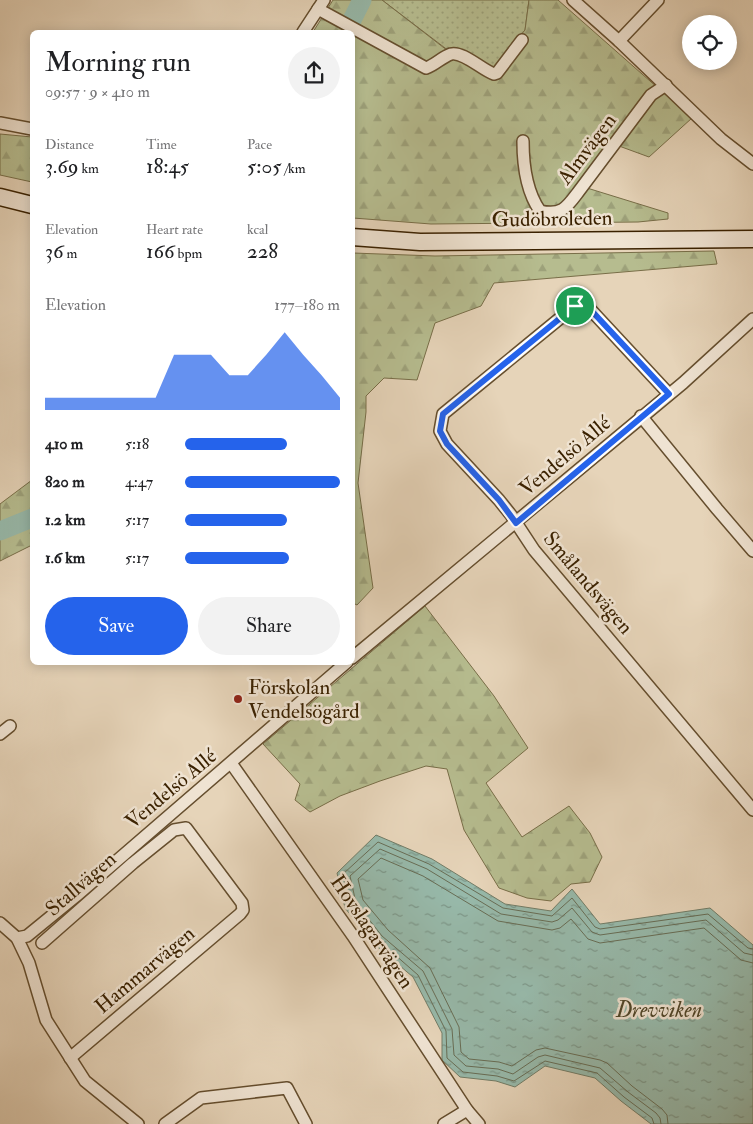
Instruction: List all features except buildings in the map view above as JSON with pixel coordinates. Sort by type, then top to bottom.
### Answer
[{"type":"main road","points":[[0,197],[30,204]]},
{"type":"main road","name":"Gudöbroleden","points":[[355,237],[420,242],[753,239]]},
{"type":"street","points":[[573,0],[666,85],[721,139],[753,164]]},
{"type":"street","points":[[619,41],[655,3]]},
{"type":"street","points":[[303,30],[321,4],[426,68],[454,54],[462,56],[494,74],[497,73],[522,40]]},
{"type":"street","name":"Almvägen","points":[[523,141],[527,181],[532,199],[540,211],[556,213],[568,206],[651,95],[666,85]]},
{"type":"street","points":[[0,123],[30,129]]},
{"type":"street","name":"Smålandsvägen","points":[[669,394],[589,308],[583,304],[575,306],[443,414],[440,431],[447,444],[499,500],[534,550],[753,810]]},
{"type":"street","name":"Vendelsö Allé","points":[[355,656],[669,394],[753,319]]},
{"type":"street","points":[[641,416],[692,480],[753,551]]},
{"type":"street","name":"Vendelsö Allé","points":[[22,937],[76,896],[344,665]]},
{"type":"street","points":[[0,734],[10,726]]},
{"type":"street","name":"Hovslagarvägen","points":[[231,763],[353,936],[467,1110],[479,1124]]},
{"type":"street","name":"Stallvägen","points":[[22,937],[45,940],[174,830],[186,828],[242,903],[244,910]]},
{"type":"street","name":"Hammarvägen","points":[[70,1058],[244,910]]},
{"type":"street","points":[[0,923],[22,937],[46,1020],[85,1081],[138,1124]]},
{"type":"street","points":[[165,1124],[200,1098],[288,1088],[306,1124]]},
{"type":"street","points":[[444,1124],[467,1110]]},
{"type":"green space","points":[[333,0],[382,0],[448,51],[485,66],[495,67],[525,30],[529,0],[558,0],[692,118],[649,157],[619,146],[587,188],[668,213],[668,219],[638,222],[431,224],[355,218],[355,30],[314,30]]},
{"type":"green space","points":[[382,0],[529,0],[525,30],[495,67],[485,66],[449,51]]},
{"type":"green space","points":[[0,134],[30,137],[30,182],[0,175]]},
{"type":"green space","points":[[714,251],[717,264],[494,283],[481,306],[435,323],[417,380],[384,378],[366,396],[358,483],[373,588],[357,605],[355,604],[355,253],[435,256]]},
{"type":"green space","points":[[30,482],[30,546],[0,561],[0,504]]},
{"type":"green space","points":[[425,606],[494,696],[528,748],[486,783],[522,837],[569,806],[590,833],[602,857],[590,882],[571,884],[551,901],[527,898],[499,888],[464,830],[447,769],[426,766],[340,796],[310,812],[295,800],[300,784],[263,744]]},
{"type":"water","name":"Drevviken","points":[[376,835],[432,859],[505,904],[551,911],[572,889],[600,924],[710,908],[753,945],[753,1124],[651,1124],[595,1078],[545,1066],[515,1087],[496,1081],[460,1077],[442,1060],[442,1033],[413,977],[374,944],[345,908],[337,873]]},
{"type":"waterway","points":[[352,20],[362,0]]},
{"type":"waterway","points":[[0,531],[30,519]]},
{"type":"place","name":"Förskolan Vendelsögård","points":[[238,699]]},
{"type":"route","points":[[583,304],[589,308],[634,354],[669,394],[516,523],[499,500],[447,444],[440,431],[443,414],[575,306],[583,304]]}]
